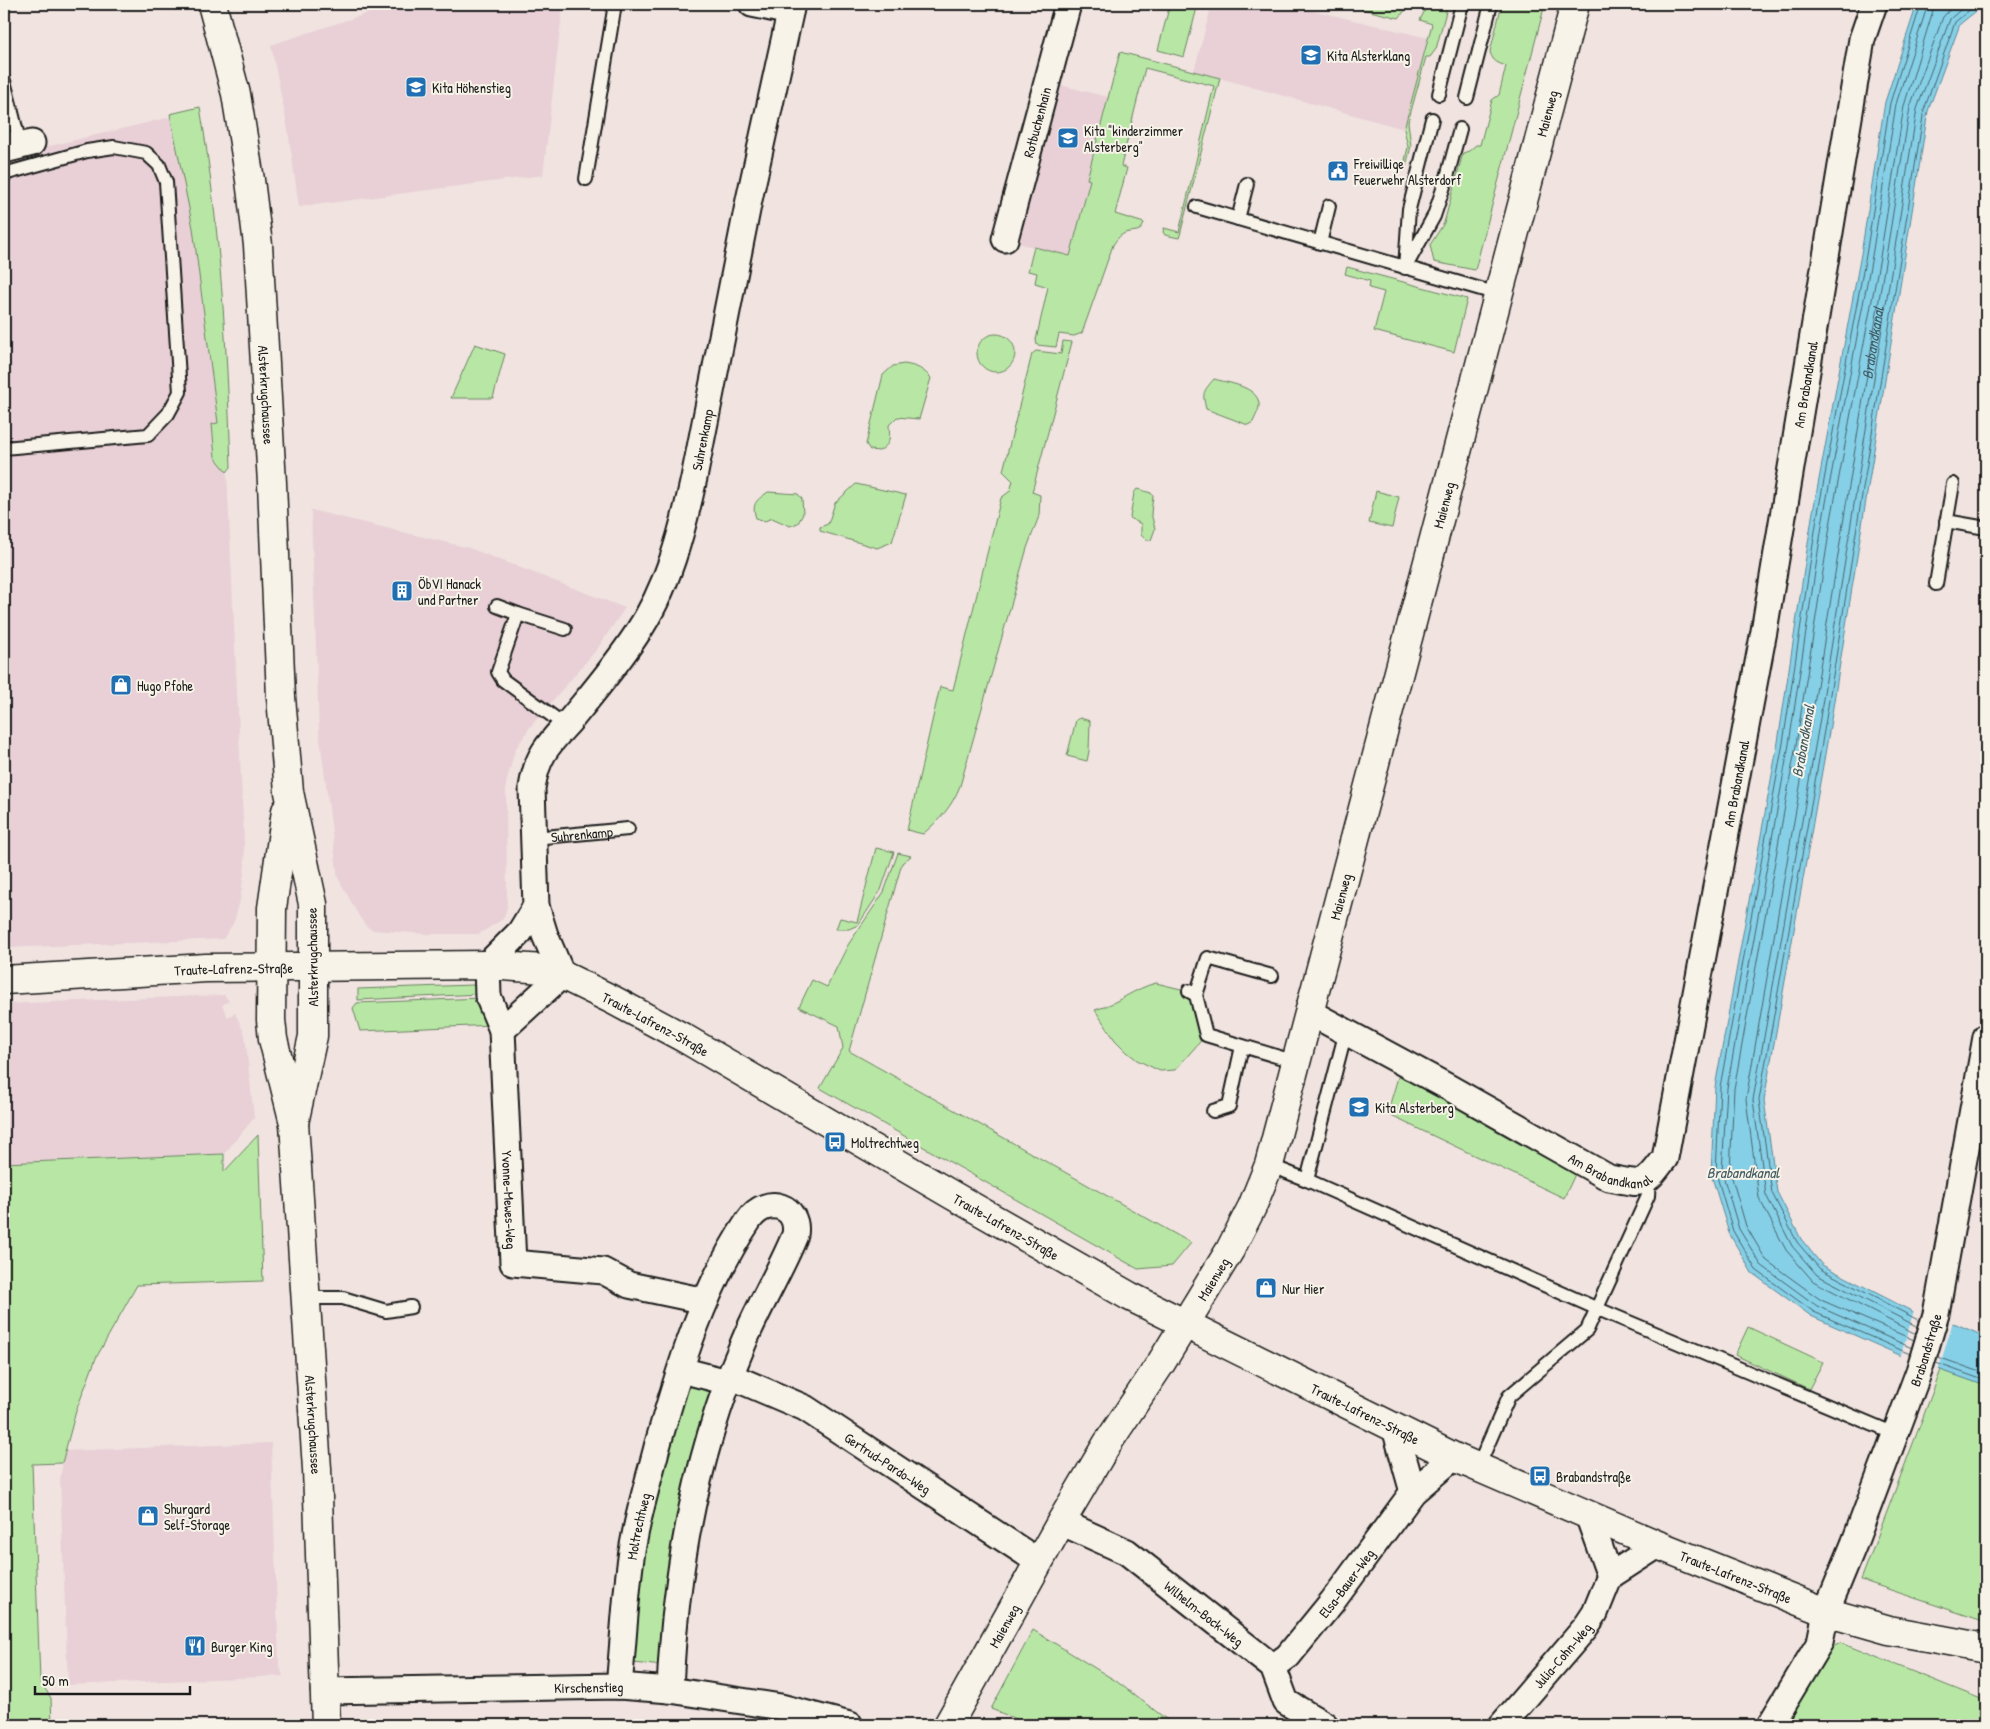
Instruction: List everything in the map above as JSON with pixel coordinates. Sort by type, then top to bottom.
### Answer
[{"type":"main road","name":"Alsterkrugchaussee","points":[[212,4],[236,94],[258,245],[272,483],[281,696],[289,792],[312,904],[314,967],[313,1036],[294,1122]]},
{"type":"main road","name":"Maienweg","points":[[948,1725],[1061,1522],[1107,1444],[1185,1324],[1242,1229],[1268,1165],[1576,4]]},
{"type":"main road","name":"Alsterkrugchaussee","points":[[289,792],[272,908],[270,967],[273,1039],[294,1122],[317,1469],[326,1725]]},
{"type":"main road","name":"Traute-Lafrenz-Straße","points":[[4,980],[206,968],[486,965],[543,969],[562,975],[684,1038],[1129,1296],[1466,1462],[1658,1545],[1826,1612],[1889,1630],[1986,1648]]},
{"type":"street","points":[[752,4],[791,8]]},
{"type":"street","name":"Rotbuchenhain","points":[[1005,239],[1068,4]]},
{"type":"street","name":"Am Brabandkanal","points":[[1309,1012],[1609,1178],[1637,1184],[1649,1179],[1665,1158],[1764,631],[1862,39],[1874,4]]},
{"type":"street","name":"Suhrenkamp","points":[[562,975],[536,906],[532,788],[535,771],[544,751],[615,666],[638,633],[658,596],[675,552],[694,478],[749,200],[791,8]]},
{"type":"street","points":[[6,150],[32,143]]},
{"type":"street","points":[[486,965],[520,932],[536,906]]},
{"type":"street","name":"Yvonne-Mewes-Weg","points":[[486,965],[488,996],[502,1030],[513,1263],[603,1271],[629,1285],[705,1301]]},
{"type":"street","points":[[502,1030],[562,975]]},
{"type":"street","name":"Brabandstraße","points":[[1770,1725],[1820,1642],[1826,1612],[1895,1434],[1936,1314],[1986,1038]]},
{"type":"street","name":"Moltrechtweg","points":[[619,1686],[630,1566],[637,1523],[667,1411],[689,1342],[705,1301],[729,1253],[753,1215],[761,1207],[771,1204],[787,1211],[794,1222],[795,1235],[752,1324],[729,1379],[706,1446],[692,1505],[678,1590],[672,1644],[670,1690]]},
{"type":"street","points":[[681,1370],[729,1379]]},
{"type":"street","name":"Gertrud-Pardo-Weg","points":[[729,1379],[805,1408],[1039,1562]]},
{"type":"street","points":[[1395,1428],[1413,1492]]},
{"type":"street","name":"Elsa-Bauer-Weg","points":[[1273,1668],[1288,1656],[1313,1625],[1413,1492],[1466,1462]]},
{"type":"street","points":[[1588,1515],[1610,1576],[1658,1545]]},
{"type":"street","name":"Wilhelm-Bock-Weg","points":[[1061,1522],[1126,1552],[1273,1668]]},
{"type":"street","name":"Julia-Cohn-Weg","points":[[1502,1725],[1585,1628],[1595,1613],[1610,1576]]},
{"type":"street","points":[[1273,1668],[1286,1702],[1312,1722]]},
{"type":"street","name":"Kirschenstieg","points":[[324,1691],[619,1686],[670,1690],[781,1707],[850,1725]]},
{"type":"lane","points":[[586,179],[615,4]]},
{"type":"lane","points":[[1439,94],[1462,4]]},
{"type":"lane","points":[[1467,98],[1491,4]]},
{"type":"lane","points":[[4,81],[17,132],[6,150]]},
{"type":"lane","points":[[1405,268],[1409,208],[1432,119]]},
{"type":"lane","points":[[1405,268],[1434,216],[1460,129]]},
{"type":"lane","points":[[4,174],[87,151],[114,147],[146,154],[159,165],[166,182],[180,392],[168,414],[148,435],[4,448]]},
{"type":"lane","points":[[1238,219],[1247,184]]},
{"type":"lane","points":[[1320,243],[1330,206]]},
{"type":"lane","points":[[1196,207],[1498,294]]},
{"type":"lane","points":[[1936,584],[1953,484]]},
{"type":"lane","points":[[1946,521],[1986,528]]},
{"type":"lane","points":[[497,606],[565,629]]},
{"type":"lane","points":[[518,614],[498,672],[503,680],[566,726]]},
{"type":"lane","name":"Suhrenkamp","points":[[534,838],[628,829]]},
{"type":"lane","points":[[1272,976],[1208,958],[1193,993],[1206,1034],[1296,1062]]},
{"type":"lane","points":[[1306,1180],[1346,1031]]},
{"type":"lane","points":[[1213,1111],[1230,1106],[1242,1046]]},
{"type":"lane","points":[[1268,1165],[1598,1309],[1895,1434]]},
{"type":"lane","points":[[1466,1462],[1509,1396],[1587,1330],[1648,1196],[1649,1179]]},
{"type":"lane","points":[[306,1298],[343,1298],[386,1311],[410,1307]]},
{"type":"shaded area","name":"Kita Höhenstieg","points":[[396,4],[563,4],[543,175],[299,207],[288,130],[271,45]]},
{"type":"shaded area","name":"Kita Alsterklang","points":[[1212,4],[1286,4],[1428,38],[1404,129],[1194,71]]},
{"type":"shaded area","name":"Kita \"kinderzimmer Alsterberg\"","points":[[1052,83],[1108,97],[1087,178],[1090,180],[1070,256],[1010,241]]},
{"type":"shaded area","name":"Hugo Pfohe","points":[[171,117],[193,228],[218,424],[212,424],[215,457],[227,472],[245,866],[240,900],[234,922],[223,939],[4,948],[4,157]]},
{"type":"shaded area","points":[[311,510],[469,548],[625,608],[597,649],[530,727],[515,750],[506,784],[507,907],[503,919],[479,934],[427,934],[373,930],[366,926],[359,916],[338,878],[319,731]]},
{"type":"shaded area","points":[[224,995],[229,1001],[222,1005],[228,1017],[235,1013],[245,1035],[254,1118],[224,1154],[4,1163],[4,1004]]},
{"type":"shaded area","points":[[271,1443],[279,1664],[283,1676],[68,1685],[60,1479],[65,1451]]},
{"type":"green space","points":[[1170,4],[1198,4],[1184,57],[1158,50]]},
{"type":"green space","points":[[1341,4],[1410,4],[1399,18]]},
{"type":"green space","points":[[1428,4],[1448,4],[1436,49],[1430,57],[1426,57],[1408,122],[1411,146],[1405,170],[1403,170],[1408,147],[1404,129],[1432,24],[1420,20]]},
{"type":"green space","points":[[1502,4],[1545,4],[1475,270],[1434,262],[1430,245],[1444,223],[1463,153],[1476,145],[1480,145],[1492,100],[1499,95],[1506,66],[1494,60],[1490,52]]},
{"type":"green space","points":[[1120,52],[1220,78],[1180,235],[1179,238],[1165,235],[1163,232],[1164,228],[1179,232],[1214,86],[1145,68],[1121,166],[1127,168],[1115,214],[1144,223],[1143,226],[1139,230],[1123,234],[1113,245],[1082,333],[1074,336],[1059,334],[1056,347],[1037,345],[1036,340],[1048,287],[1035,283],[1037,273],[1028,271],[1034,247],[1070,256],[1090,180],[1087,179]]},
{"type":"green space","points":[[200,107],[213,197],[222,287],[231,467],[227,472],[215,457],[212,424],[218,423],[193,228],[170,114]]},
{"type":"green space","points":[[1347,267],[1467,299],[1454,352],[1374,331],[1384,292],[1369,288],[1370,281],[1345,274]]},
{"type":"green space","points":[[996,334],[1009,340],[1015,353],[1009,366],[996,372],[983,366],[977,353],[983,340]]},
{"type":"green space","points":[[1063,341],[1072,342],[1032,492],[1040,495],[1039,516],[1027,548],[960,786],[945,812],[923,834],[907,830],[940,687],[953,690],[1001,498],[1010,491],[1013,481],[1003,471],[1032,354],[1036,351],[1061,354]]},
{"type":"green space","points":[[475,344],[505,354],[493,398],[451,398]]},
{"type":"green space","points":[[904,364],[919,368],[931,378],[919,419],[897,417],[889,425],[889,437],[886,446],[879,451],[870,450],[866,444],[883,375],[893,366]]},
{"type":"green space","points":[[1214,379],[1241,386],[1257,397],[1259,405],[1253,422],[1248,425],[1206,409],[1204,392]]},
{"type":"green space","points":[[856,484],[906,495],[892,542],[877,548],[820,531],[820,527],[828,524],[835,503]]},
{"type":"green space","points":[[1137,489],[1151,493],[1153,496],[1151,513],[1155,529],[1151,540],[1146,540],[1141,535],[1141,524],[1130,518],[1134,493]]},
{"type":"green space","points":[[1376,491],[1399,497],[1392,528],[1369,523]]},
{"type":"green space","points":[[768,492],[798,494],[802,499],[803,514],[798,523],[790,526],[772,518],[765,521],[756,518],[754,509],[756,502]]},
{"type":"green space","points":[[1080,718],[1090,721],[1087,761],[1067,756],[1076,720]]},
{"type":"green space","points":[[876,848],[894,852],[881,890],[858,925],[849,929],[836,929],[840,918],[857,922]]},
{"type":"green space","points":[[898,853],[911,856],[902,863],[849,1051],[1191,1243],[1172,1266],[1138,1269],[820,1088],[843,1048],[839,1026],[799,1007],[812,980],[827,987],[848,945],[884,892]]},
{"type":"green space","points":[[1156,983],[1189,991],[1206,1035],[1175,1070],[1160,1071],[1137,1060],[1115,1040],[1095,1010]]},
{"type":"green space","points":[[473,985],[480,994],[358,1000],[358,989]]},
{"type":"green space","points":[[482,998],[493,1025],[360,1031],[353,1008],[357,1003]]},
{"type":"green space","points":[[1399,1074],[1576,1172],[1564,1198],[1387,1114]]},
{"type":"green space","points":[[258,1135],[263,1281],[137,1285],[96,1358],[76,1411],[62,1463],[32,1464],[40,1681],[51,1698],[52,1725],[4,1725],[4,1163],[224,1154],[224,1172]]},
{"type":"green space","points":[[1748,1327],[1823,1362],[1809,1389],[1735,1355]]},
{"type":"green space","points":[[1941,1370],[1986,1386],[1986,1622],[1861,1580]]},
{"type":"green space","points":[[694,1384],[715,1388],[664,1666],[633,1663],[640,1582],[652,1503],[686,1391]]},
{"type":"green space","points":[[1033,1630],[1116,1681],[1174,1725],[1031,1725],[991,1709]]},
{"type":"green space","points":[[1841,1643],[1986,1701],[1986,1725],[1782,1725],[1823,1651]]},
{"type":"water","name":"Brabandkanal","points":[[1917,4],[1985,4],[1960,24],[1928,111],[1830,726],[1764,1100],[1777,1192],[1801,1239],[1822,1265],[1921,1316],[1956,1324],[1986,1337],[1986,1386],[1904,1357],[1811,1316],[1752,1273],[1729,1233],[1711,1174],[1715,1087],[1778,742],[1812,517],[1861,254],[1885,102]]},
{"type":"pier","points":[[1914,1310],[1922,1314],[1953,1321],[1938,1372],[1900,1358]]},
{"type":"place","name":"Kita Alsterklang","points":[[1311,55]]},
{"type":"place","name":"Kita Höhenstieg","points":[[416,87]]},
{"type":"place","name":"Kita \"kinderzimmer Alsterberg\"","points":[[1068,138]]},
{"type":"place","name":"Freiwillige Feuerwehr Alsterdorf","points":[[1338,171]]},
{"type":"place","name":"ÖbVI Hanack und Partner","points":[[402,591]]},
{"type":"place","name":"Hugo Pfohe","points":[[121,685]]},
{"type":"place","name":"Kita Alsterberg","points":[[1359,1107]]},
{"type":"place","name":"Moltrechtweg","points":[[835,1142]]},
{"type":"place","name":"Nur Hier","points":[[1266,1288]]},
{"type":"place","name":"Brabandstraße","points":[[1540,1476]]},
{"type":"place","name":"Shurgard Self-Storage","points":[[148,1516]]},
{"type":"place","name":"Burger King","points":[[195,1646]]}]
